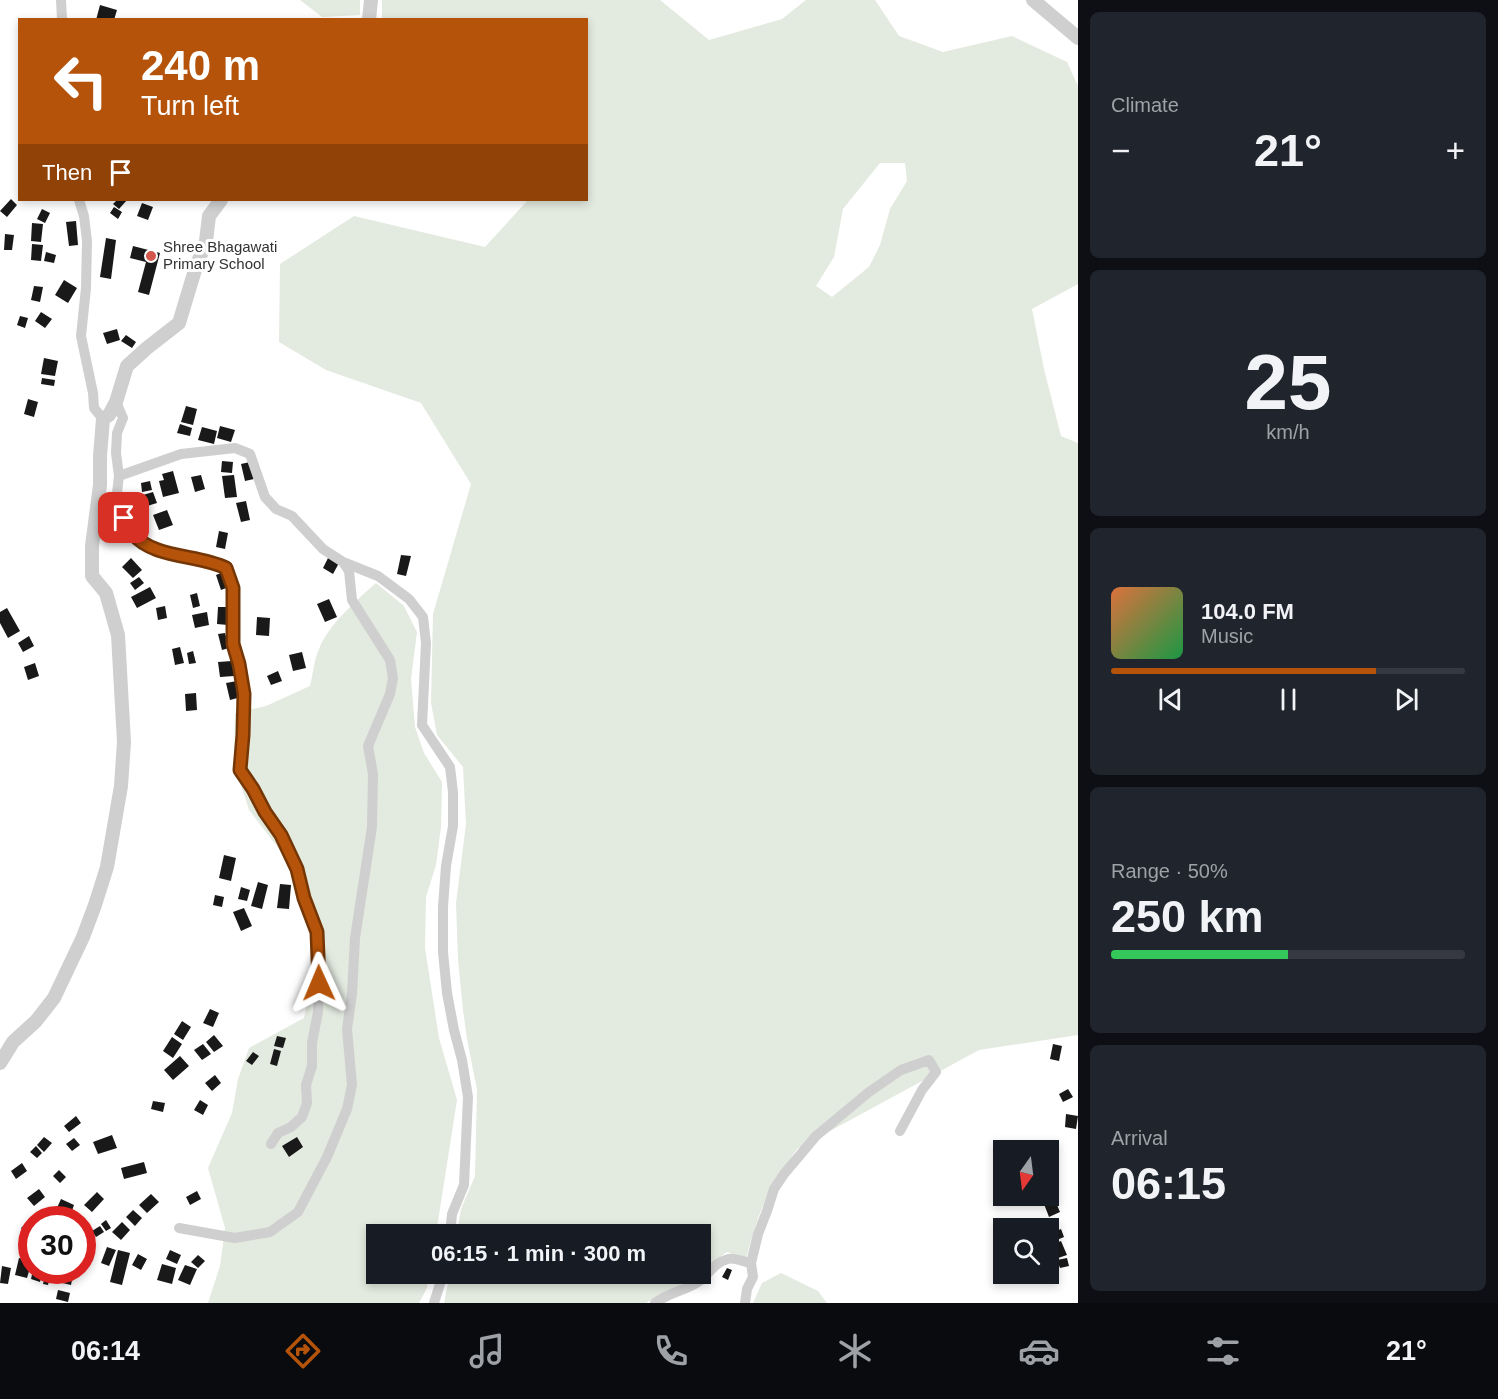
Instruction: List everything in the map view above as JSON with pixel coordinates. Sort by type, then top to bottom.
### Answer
[{"type":"street","points":[[61,0],[62,18]]},
{"type":"street","points":[[369,18],[371,0]]},
{"type":"street","points":[[1033,0],[1078,38]]},
{"type":"street","points":[[0,1063],[13,1042],[36,1021],[54,998],[83,937],[96,905],[107,867],[121,786],[124,742],[118,635],[106,592],[92,576],[92,546],[100,485],[103,419],[94,408],[81,336],[86,288],[87,241],[79,201]]},
{"type":"street","points":[[103,419],[109,415],[116,402],[127,366],[179,323],[206,241],[209,216],[220,201]]},
{"type":"street","points":[[116,402],[123,418],[117,433],[116,453],[119,476],[117,493],[124,518],[131,532],[140,542],[172,554],[216,563],[226,568],[233,588],[233,644],[244,694],[240,770],[281,835],[293,860],[317,932],[318,1012],[312,1043],[312,1066],[306,1085],[307,1103],[302,1117],[291,1127],[278,1133],[271,1144]]},
{"type":"street","points":[[119,476],[181,454],[235,448],[250,454],[265,497],[276,509],[292,516],[323,549],[343,562],[378,576],[408,599],[423,618],[426,643],[422,725],[450,767],[453,792],[453,826],[443,907],[443,952],[447,993],[468,1097],[464,1185],[452,1214],[451,1224]]},
{"type":"street","points":[[179,1228],[235,1238],[270,1232],[298,1212],[334,1142],[347,1109],[352,1085],[347,1029],[352,994],[355,938],[372,827],[373,774],[368,746],[390,694],[393,678],[390,660],[352,600],[349,571],[343,562]]},
{"type":"street","points":[[746,1303],[747,1289],[753,1276],[751,1263],[758,1234],[774,1189],[784,1174],[816,1136],[869,1092],[901,1070],[930,1060],[936,1072],[922,1090],[900,1131]]},
{"type":"street","points":[[655,1303],[663,1297],[699,1282],[714,1265],[730,1258],[751,1263]]},
{"type":"street","points":[[434,1303],[440,1284]]},
{"type":"shaded area","points":[[300,0],[360,0],[360,15],[322,17]]},
{"type":"shaded area","points":[[382,0],[660,0],[709,40],[782,19],[806,0],[875,0],[899,36],[943,52],[1012,36],[1067,62],[1078,86],[1078,284],[1032,309],[1061,436],[1078,443],[1078,1035],[979,1050],[797,1149],[768,1195],[755,1227],[746,1259],[727,1252],[711,1263],[711,1224],[459,1224],[461,1209],[475,1176],[477,1090],[467,1039],[458,960],[456,903],[466,824],[463,767],[437,735],[431,703],[433,614],[471,484],[421,403],[326,370],[279,342],[280,264],[354,216],[485,247],[527,201],[588,201],[588,18],[382,18]],"holes":[[[880,163],[905,163],[907,181],[890,209],[880,245],[869,267],[832,297],[816,286],[834,257],[843,209]]]},
{"type":"shaded area","points":[[376,583],[404,606],[417,632],[411,679],[415,727],[424,753],[442,782],[441,827],[436,865],[426,897],[425,948],[439,1038],[457,1100],[438,1224],[366,1224],[366,1284],[428,1284],[427,1288],[419,1303],[208,1303],[220,1266],[225,1228],[208,1168],[232,1113],[238,1079],[249,1048],[304,1018],[317,958],[301,898],[290,871],[279,849],[249,810],[234,764],[235,713],[266,706],[310,686],[317,653],[323,640],[360,597]]},
{"type":"shaded area","points":[[781,1273],[818,1291],[827,1303],[753,1303],[762,1283]]},
{"type":"shaded area","points":[[448,1284],[682,1284],[646,1303],[444,1303]]},
{"type":"building","points":[[100,5],[117,10],[115,18],[97,18]]},
{"type":"building","points":[[11,199],[17,205],[7,217],[0,211]]},
{"type":"building","points":[[116,201],[126,201],[119,209],[113,204]]},
{"type":"building","points":[[142,203],[153,207],[148,220],[137,216]]},
{"type":"building","points":[[114,207],[122,212],[118,219],[110,213]]},
{"type":"building","points":[[42,209],[50,213],[45,223],[37,219]]},
{"type":"building","points":[[76,221],[78,245],[69,246],[66,222]]},
{"type":"building","points":[[32,223],[43,224],[41,242],[31,241]]},
{"type":"building","points":[[5,234],[14,235],[12,250],[4,250]]},
{"type":"building","points":[[106,238],[116,240],[111,279],[100,277]]},
{"type":"building","points":[[32,244],[43,245],[41,261],[31,260]]},
{"type":"building","points":[[133,246],[160,253],[149,295],[138,292],[146,262],[130,258]]},
{"type":"building","points":[[46,252],[56,255],[54,263],[44,261]]},
{"type":"building","points":[[64,280],[77,288],[68,303],[55,295]]},
{"type":"building","points":[[34,286],[43,287],[40,302],[31,300]]},
{"type":"building","points":[[41,312],[52,319],[45,328],[35,321]]},
{"type":"building","points":[[20,316],[28,318],[25,328],[17,325]]},
{"type":"building","points":[[117,329],[120,340],[107,344],[103,333]]},
{"type":"building","points":[[126,335],[136,342],[132,348],[121,341]]},
{"type":"building","points":[[44,358],[58,361],[55,376],[41,374]]},
{"type":"building","points":[[42,378],[55,380],[54,386],[41,384]]},
{"type":"building","points":[[28,399],[38,402],[34,417],[24,414]]},
{"type":"building","points":[[186,406],[197,409],[193,425],[181,422]]},
{"type":"building","points":[[180,424],[192,428],[190,436],[177,433]]},
{"type":"building","points":[[220,426],[235,430],[231,442],[217,438]]},
{"type":"building","points":[[202,427],[217,431],[214,444],[198,440]]},
{"type":"building","points":[[222,461],[233,462],[232,473],[221,472]]},
{"type":"building","points":[[250,462],[254,479],[245,481],[241,464]]},
{"type":"building","points":[[173,471],[179,493],[163,497],[159,481],[164,480],[162,474]]},
{"type":"building","points":[[201,475],[205,489],[195,492],[191,477]]},
{"type":"building","points":[[234,475],[237,497],[225,498],[222,476]]},
{"type":"building","points":[[150,481],[152,490],[142,492],[141,483]]},
{"type":"building","points":[[153,492],[157,503],[147,506],[143,495]]},
{"type":"building","points":[[246,501],[250,520],[241,522],[236,503]]},
{"type":"building","points":[[167,510],[173,525],[159,530],[153,515]]},
{"type":"building","points":[[219,531],[228,533],[225,549],[216,547]]},
{"type":"building","points":[[401,555],[411,556],[406,576],[397,574]]},
{"type":"building","points":[[131,558],[142,570],[133,578],[122,567]]},
{"type":"building","points":[[328,558],[339,563],[333,574],[323,568]]},
{"type":"building","points":[[223,572],[226,588],[221,590],[216,575]]},
{"type":"building","points":[[139,577],[144,583],[135,590],[130,583]]},
{"type":"building","points":[[150,587],[156,598],[137,608],[131,597]]},
{"type":"building","points":[[197,593],[200,606],[193,608],[190,595]]},
{"type":"building","points":[[329,599],[337,617],[325,622],[317,604]]},
{"type":"building","points":[[165,606],[167,618],[158,620],[156,608]]},
{"type":"building","points":[[218,607],[229,607],[228,625],[217,624]]},
{"type":"building","points":[[7,608],[20,631],[8,638],[0,623],[0,612]]},
{"type":"building","points":[[207,612],[209,625],[195,628],[192,615]]},
{"type":"building","points":[[257,617],[270,618],[269,636],[256,635]]},
{"type":"building","points":[[225,633],[229,648],[222,650],[218,634]]},
{"type":"building","points":[[29,636],[34,646],[23,652],[18,643]]},
{"type":"building","points":[[180,647],[184,663],[175,665],[172,649]]},
{"type":"building","points":[[193,651],[196,663],[189,664],[187,653]]},
{"type":"building","points":[[302,652],[306,668],[293,671],[289,655]]},
{"type":"building","points":[[232,661],[234,676],[220,677],[218,662]]},
{"type":"building","points":[[35,663],[39,676],[28,680],[24,667]]},
{"type":"building","points":[[278,671],[282,681],[271,685],[267,676]]},
{"type":"building","points":[[237,681],[241,697],[230,700],[226,683]]},
{"type":"building","points":[[196,693],[197,710],[186,711],[185,694]]},
{"type":"building","points":[[224,855],[236,858],[231,881],[219,878]]},
{"type":"building","points":[[258,882],[268,885],[262,909],[251,906]]},
{"type":"building","points":[[280,884],[291,885],[289,909],[277,908]]},
{"type":"building","points":[[241,887],[250,890],[247,901],[238,899]]},
{"type":"building","points":[[215,895],[224,897],[222,907],[213,905]]},
{"type":"building","points":[[244,908],[252,926],[241,931],[233,912]]},
{"type":"building","points":[[210,1009],[219,1013],[213,1027],[203,1023]]},
{"type":"building","points":[[182,1021],[191,1027],[183,1040],[174,1034]]},
{"type":"building","points":[[214,1035],[223,1046],[214,1052],[206,1042]]},
{"type":"building","points":[[277,1036],[286,1038],[283,1048],[274,1046]]},
{"type":"building","points":[[172,1037],[182,1044],[173,1058],[163,1051]]},
{"type":"building","points":[[203,1044],[211,1054],[202,1060],[194,1050]]},
{"type":"building","points":[[1053,1044],[1062,1046],[1059,1061],[1050,1059]]},
{"type":"building","points":[[274,1049],[281,1051],[277,1066],[270,1064]]},
{"type":"building","points":[[253,1052],[259,1056],[252,1065],[246,1061]]},
{"type":"building","points":[[180,1056],[189,1066],[173,1080],[164,1070]]},
{"type":"building","points":[[215,1075],[221,1083],[212,1091],[205,1083]]},
{"type":"building","points":[[1068,1089],[1073,1097],[1063,1102],[1059,1094]]},
{"type":"building","points":[[200,1100],[208,1105],[203,1115],[194,1110]]},
{"type":"building","points":[[153,1101],[165,1103],[163,1112],[151,1109]]},
{"type":"building","points":[[1066,1114],[1078,1116],[1076,1129],[1065,1127]]},
{"type":"building","points":[[76,1116],[81,1123],[69,1132],[64,1126]]},
{"type":"building","points":[[112,1135],[117,1148],[98,1154],[93,1142]]},
{"type":"building","points":[[44,1137],[52,1143],[44,1152],[37,1145]]},
{"type":"building","points":[[297,1137],[303,1147],[289,1157],[282,1146]]},
{"type":"building","points":[[74,1138],[80,1145],[72,1151],[66,1144]]},
{"type":"building","points":[[36,1146],[42,1153],[37,1158],[30,1152]]},
{"type":"building","points":[[144,1162],[147,1173],[124,1179],[121,1168]]},
{"type":"building","points":[[22,1163],[27,1171],[16,1179],[11,1171]]},
{"type":"building","points":[[59,1170],[66,1177],[60,1183],[53,1176]]},
{"type":"building","points":[[39,1189],[45,1197],[34,1206],[27,1198]]},
{"type":"building","points":[[197,1191],[201,1199],[190,1205],[186,1197]]},
{"type":"building","points":[[97,1192],[104,1199],[96,1208],[84,1205]]},
{"type":"building","points":[[151,1194],[159,1202],[147,1213],[139,1205]]},
{"type":"building","points":[[61,1199],[74,1205],[74,1206],[58,1206]]},
{"type":"building","points":[[1045,1206],[1058,1206],[1060,1212],[1049,1217]]},
{"type":"building","points":[[133,1210],[142,1218],[135,1226],[126,1217]]},
{"type":"building","points":[[106,1220],[111,1228],[106,1231],[101,1224]]},
{"type":"building","points":[[122,1222],[130,1230],[121,1240],[112,1232]]},
{"type":"building","points":[[100,1226],[104,1232],[96,1237],[96,1228]]},
{"type":"building","points":[[1061,1229],[1064,1237],[1059,1239]]},
{"type":"building","points":[[1061,1241],[1067,1255],[1059,1258],[1059,1242]]},
{"type":"building","points":[[107,1247],[116,1250],[109,1266],[101,1263]]},
{"type":"building","points":[[118,1250],[130,1253],[122,1285],[110,1282]]},
{"type":"building","points":[[170,1250],[181,1255],[177,1264],[166,1259]]},
{"type":"building","points":[[138,1254],[147,1259],[141,1270],[132,1265]]},
{"type":"building","points":[[198,1255],[205,1261],[198,1268],[191,1262]]},
{"type":"building","points":[[1067,1258],[1069,1266],[1060,1268],[1059,1260]]},
{"type":"building","points":[[162,1264],[176,1268],[172,1284],[157,1280]]},
{"type":"building","points":[[185,1265],[197,1269],[190,1285],[178,1280]]},
{"type":"building","points":[[2,1266],[11,1268],[8,1284],[0,1283]]},
{"type":"building","points":[[727,1268],[732,1270],[728,1280],[722,1277]]},
{"type":"building","points":[[58,1290],[70,1293],[68,1302],[56,1299]]},
{"type":"place","name":"Shree Bhagawati Primary School","points":[[151,256]]},
{"type":"route","points":[[124,518],[131,532],[140,542],[155,549],[216,563],[226,568],[233,588],[233,644],[244,694],[240,770],[281,835],[297,869],[304,898],[317,932],[319,983]]}]
